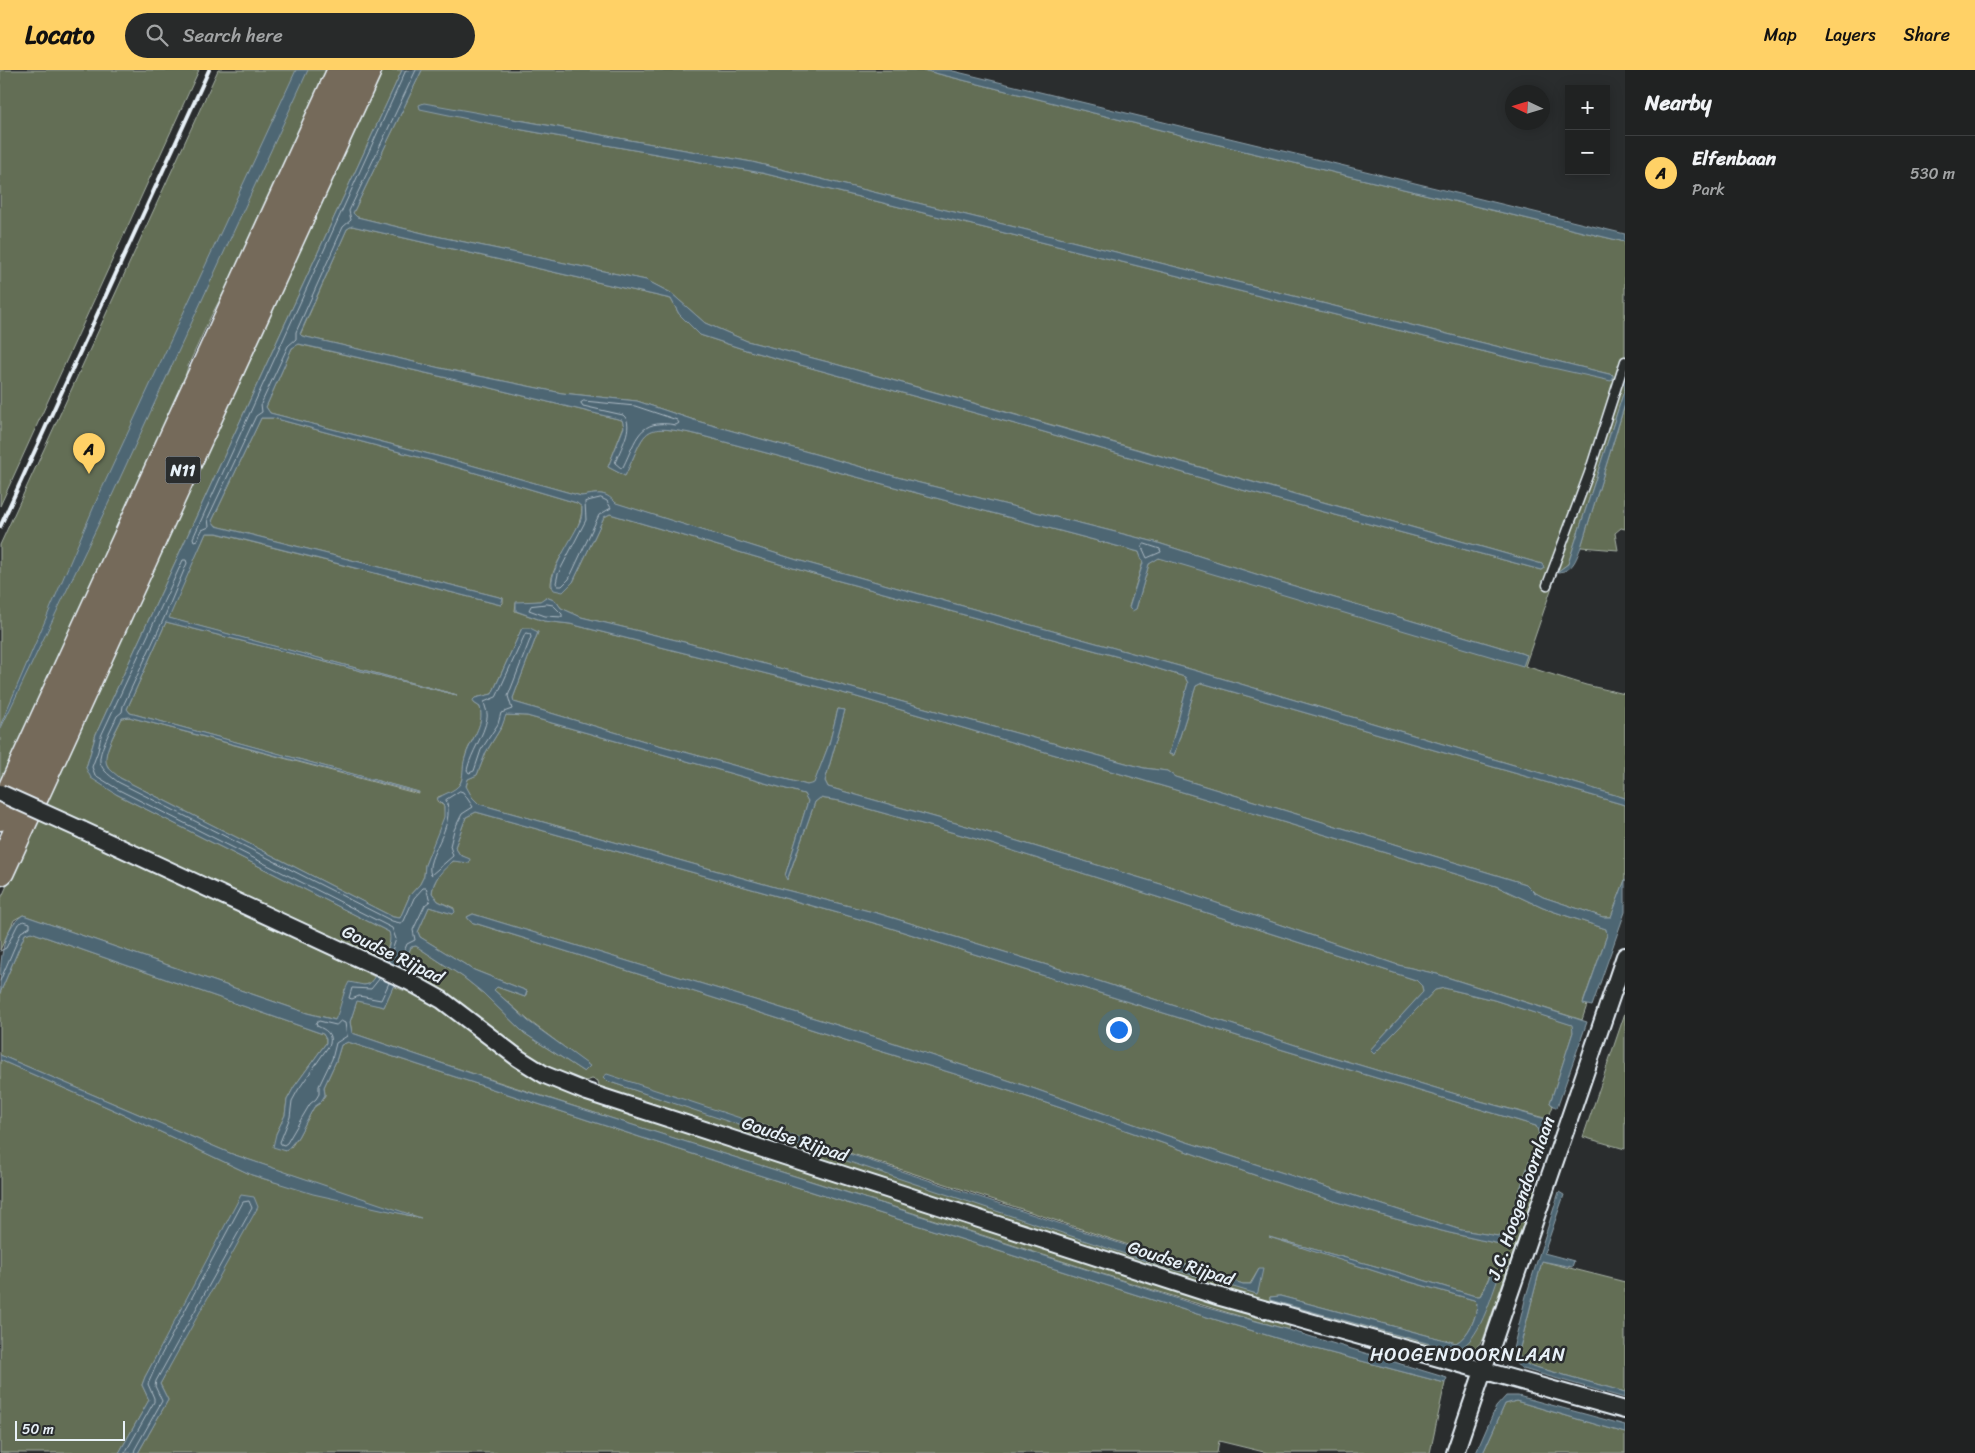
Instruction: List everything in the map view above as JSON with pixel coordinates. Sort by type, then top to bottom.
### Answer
[{"type":"highway","name":"N11","points":[[0,816],[342,70]]},
{"type":"highway","name":"N11","points":[[0,871],[367,70]]},
{"type":"street","name":"Goudse Rijpad","points":[[0,793],[410,982],[442,1000],[518,1058],[545,1075],[588,1092],[1217,1296],[1625,1410]]},
{"type":"street","name":"J.C. Hoogendoornlaan","points":[[1455,1453],[1625,956]]},
{"type":"lane","points":[[1547,584],[1589,473],[1625,361]]},
{"type":"green space","points":[[0,70],[199,70],[0,506]]},
{"type":"green space","points":[[218,70],[330,70],[188,366],[178,404],[0,791],[0,545]]},
{"type":"green space","points":[[379,70],[402,70],[96,734],[86,768],[116,794],[389,932],[391,938],[384,959],[286,917],[44,805]]},
{"type":"green space","points":[[422,70],[923,70],[1244,151],[1625,242],[1625,377],[1623,381],[1625,388],[1568,564],[1557,572],[1525,666],[1586,685],[1625,694],[1625,798],[1197,671],[797,560],[615,503],[604,495],[581,496],[460,462],[270,413],[266,407],[292,348],[298,344],[622,420],[624,426],[608,467],[625,476],[642,439],[654,430],[664,429],[695,434],[1139,552],[1143,562],[1129,607],[1136,609],[1149,564],[1158,558],[1527,655],[1281,582],[1155,542],[908,480],[697,421],[637,401],[562,393],[440,368],[302,336],[300,335],[347,229],[352,226],[671,299],[679,314],[700,335],[746,350],[1044,432],[1242,490],[1541,570],[1544,568],[1542,564],[828,362],[747,341],[705,323],[671,293],[646,280],[431,235],[357,217],[353,213]],"holes":[[[508,118],[752,162],[1613,375],[1526,362],[762,173],[506,127]]]},
{"type":"green space","points":[[1625,404],[1625,529],[1621,528],[1615,533],[1618,550],[1581,547]]},
{"type":"green space","points":[[261,418],[273,418],[459,468],[577,503],[582,507],[581,518],[555,567],[551,587],[573,582],[604,517],[610,514],[810,573],[1119,657],[1185,677],[1188,683],[1169,754],[1171,755],[1174,755],[1196,686],[1202,683],[1625,805],[1625,880],[1611,917],[1603,917],[1543,897],[1526,884],[1175,777],[1167,771],[1144,768],[684,642],[581,617],[561,608],[556,601],[546,597],[541,601],[516,603],[515,611],[544,621],[570,624],[850,695],[1169,788],[1496,886],[1543,908],[1606,929],[1607,935],[1583,1003],[1587,1005],[1582,1020],[1437,974],[1398,965],[1164,885],[828,787],[825,781],[845,710],[838,709],[829,744],[814,784],[807,785],[651,743],[514,702],[513,698],[538,632],[522,628],[492,694],[475,698],[474,703],[480,707],[481,720],[467,751],[461,782],[452,791],[438,797],[437,801],[444,806],[445,817],[425,865],[424,876],[420,884],[410,895],[400,918],[393,917],[120,778],[110,770],[106,763],[108,747],[122,718],[129,717],[419,794],[418,792],[130,713],[127,709],[166,622],[457,695],[168,618],[206,533],[216,533],[501,605],[503,603],[503,598],[216,526],[212,521]]},
{"type":"green space","points":[[505,715],[527,716],[804,794],[808,801],[785,876],[788,878],[815,802],[820,798],[840,801],[976,839],[1416,980],[1422,986],[1423,992],[1370,1050],[1374,1054],[1435,990],[1444,988],[1494,1000],[1573,1025],[1573,1032],[1550,1103],[1553,1106],[1548,1119],[1469,1098],[1326,1055],[1083,976],[877,913],[782,889],[479,804],[466,787],[468,779],[477,775],[486,752],[502,726]]},
{"type":"green space","points":[[476,812],[881,925],[1260,1043],[1536,1126],[1539,1133],[1504,1237],[1461,1230],[1165,1135],[1035,1089],[873,1036],[473,914],[467,917],[471,922],[1019,1094],[1331,1200],[1450,1233],[1510,1246],[1529,1186],[1536,1187],[1483,1340],[1472,1352],[1459,1355],[1272,1306],[600,1090],[598,1081],[592,1079],[581,1083],[549,1070],[459,1001],[403,968],[411,947],[416,946],[463,977],[483,993],[524,1033],[584,1072],[589,1066],[528,1020],[494,990],[497,987],[525,997],[527,991],[474,970],[420,937],[418,932],[429,907],[453,914],[454,908],[438,901],[432,893],[436,880],[448,864],[454,861],[469,859],[460,855],[455,847],[466,817]],"holes":[[[607,1081],[847,1152],[1243,1284],[1250,1284],[1259,1269],[1257,1294]],[[1283,1241],[1397,1272],[1475,1296],[1480,1296],[1491,1273],[1466,1344],[1445,1348],[1270,1300],[1270,1297],[1280,1296],[1456,1343],[1465,1336],[1476,1314],[1477,1303],[1474,1300],[1396,1278]]]},
{"type":"green space","points":[[37,819],[279,930],[375,977],[369,984],[345,989],[342,1006],[336,1020],[307,1013],[23,915],[14,920],[0,950],[0,901]]},
{"type":"green space","points":[[31,932],[323,1034],[326,1043],[294,1087],[287,1100],[285,1115],[276,1134],[291,1147],[314,1107],[320,1103],[325,1095],[324,1087],[341,1045],[348,1042],[658,1143],[1197,1314],[1293,1343],[1445,1383],[1430,1453],[1268,1453],[1219,1441],[1217,1453],[138,1453],[168,1400],[160,1384],[214,1283],[199,1277],[145,1377],[142,1385],[149,1400],[119,1453],[0,1453],[0,1060],[116,1111],[252,1175],[415,1217],[232,1154],[0,1055],[0,993],[25,934]]},
{"type":"green space","points":[[393,986],[405,991],[408,988],[440,1008],[524,1071],[565,1091],[1290,1323],[1289,1330],[1142,1286],[556,1101],[352,1033],[350,1022],[357,1000],[384,1007]]},
{"type":"green space","points":[[1625,1013],[1625,1149],[1583,1137]]},
{"type":"green space","points":[[1542,1261],[1625,1282],[1625,1392],[1528,1365],[1518,1355]]},
{"type":"green space","points":[[1516,1401],[1625,1433],[1625,1453],[1483,1453],[1505,1404]]},
{"type":"water","points":[[296,70],[308,70],[109,502],[0,730],[0,726],[98,497]]},
{"type":"water","points":[[402,70],[422,70],[353,213],[357,217],[431,235],[646,280],[671,293],[705,323],[747,341],[828,362],[1542,564],[1544,568],[1541,570],[1242,490],[1044,432],[746,350],[700,335],[679,314],[671,299],[352,226],[347,229],[300,334],[302,336],[440,368],[562,393],[637,401],[697,421],[908,480],[1155,542],[1281,582],[1527,655],[1523,666],[1159,558],[1149,564],[1136,609],[1132,611],[1129,608],[1143,563],[1139,552],[695,434],[664,429],[654,430],[642,439],[625,476],[608,467],[624,427],[622,420],[299,344],[292,348],[266,407],[270,413],[460,462],[581,496],[596,494],[608,496],[616,503],[797,560],[1197,671],[1625,798],[1625,805],[1202,683],[1196,686],[1174,755],[1169,754],[1188,683],[1185,677],[1119,657],[810,573],[610,514],[604,517],[573,582],[563,592],[554,590],[552,584],[556,566],[581,518],[582,507],[577,503],[459,468],[273,418],[261,418],[212,521],[216,526],[503,598],[501,605],[217,533],[206,533],[169,618],[457,695],[166,622],[127,709],[130,713],[419,793],[129,717],[122,718],[110,742],[106,756],[108,767],[120,778],[393,917],[400,918],[410,895],[420,884],[424,876],[425,865],[444,817],[444,806],[437,799],[460,784],[467,751],[479,727],[480,707],[473,700],[492,694],[522,628],[530,628],[538,632],[513,698],[514,702],[651,743],[807,785],[814,783],[829,744],[838,709],[845,710],[825,781],[828,787],[1164,885],[1398,965],[1437,974],[1587,1022],[1557,1108],[1550,1103],[1573,1032],[1572,1025],[1494,1000],[1444,988],[1435,990],[1374,1054],[1370,1050],[1423,992],[1422,986],[1416,980],[976,839],[840,801],[820,798],[815,802],[787,880],[785,876],[808,801],[804,794],[527,716],[506,715],[502,726],[486,752],[477,775],[468,779],[466,786],[472,797],[479,804],[782,889],[877,913],[1083,976],[1326,1055],[1553,1121],[1510,1246],[1450,1233],[1331,1200],[1019,1094],[471,922],[467,917],[473,914],[873,1036],[1035,1089],[1165,1135],[1461,1230],[1504,1237],[1539,1133],[1536,1126],[1260,1043],[881,925],[476,812],[466,817],[455,847],[460,855],[470,859],[469,863],[453,861],[434,883],[432,893],[438,901],[454,909],[455,912],[453,914],[429,907],[418,932],[420,937],[474,970],[527,991],[525,997],[497,987],[494,990],[528,1021],[590,1066],[584,1072],[524,1033],[483,993],[463,977],[416,946],[411,947],[384,1007],[357,1001],[350,1022],[352,1033],[509,1086],[1200,1306],[1289,1330],[1447,1378],[1445,1383],[1293,1343],[1197,1314],[658,1143],[348,1042],[341,1045],[324,1087],[325,1095],[320,1103],[314,1107],[298,1137],[286,1151],[273,1147],[276,1134],[285,1115],[287,1100],[294,1087],[326,1043],[323,1034],[31,932],[25,934],[0,993],[1,961],[6,939],[15,921],[23,915],[307,1013],[335,1020],[349,982],[369,984],[384,959],[389,944],[389,932],[116,794],[91,778],[86,768],[96,734]]},
{"type":"water","points":[[923,70],[949,70],[1625,234],[1625,242],[1244,151]]},
{"type":"water","points":[[424,103],[752,162],[1613,375],[1613,379],[1611,381],[1526,362],[762,173],[506,127],[420,109],[419,105]]},
{"type":"water","points":[[1625,388],[1625,404],[1581,547],[1570,567],[1567,570],[1557,572],[1568,564]]},
{"type":"water","points":[[546,597],[556,601],[561,608],[581,617],[684,642],[1144,768],[1167,771],[1175,777],[1526,884],[1543,897],[1603,917],[1611,917],[1625,880],[1625,912],[1592,1006],[1583,1004],[1607,935],[1606,929],[1543,908],[1496,886],[1169,788],[850,695],[570,624],[544,621],[516,611],[516,602],[540,601]]},
{"type":"water","points":[[0,1055],[232,1154],[421,1218],[313,1194],[252,1175],[116,1111],[0,1060]]},
{"type":"water","points":[[607,1074],[1243,1284],[1251,1284],[1259,1269],[1263,1269],[1258,1292],[1257,1294],[1158,1265],[607,1081],[603,1077]]},
{"type":"water","points":[[1559,1192],[1564,1195],[1544,1253],[1574,1261],[1572,1267],[1542,1261],[1518,1355],[1528,1365],[1625,1392],[1625,1398],[1523,1369],[1516,1364],[1512,1353],[1526,1296]]},
{"type":"water","points":[[241,1195],[254,1197],[258,1207],[160,1384],[168,1400],[138,1453],[119,1453],[149,1400],[142,1385],[145,1377]]},
{"type":"water","points":[[1269,1237],[1397,1272],[1475,1296],[1480,1296],[1483,1292],[1491,1273],[1499,1276],[1478,1329],[1465,1345],[1457,1349],[1445,1348],[1270,1300],[1270,1297],[1280,1296],[1456,1343],[1465,1336],[1474,1320],[1477,1303],[1474,1300],[1396,1278]]},
{"type":"water","points":[[1506,1396],[1518,1396],[1625,1425],[1625,1433],[1516,1401],[1505,1404],[1483,1453],[1476,1453],[1496,1407]]},
{"type":"railway","points":[[0,527],[209,70]]},
{"type":"place","name":"Elfenbaan","points":[[89,474]]},
{"type":"district","name":"HOOGENDOORNLAAN","points":[[1468,1354]]}]
